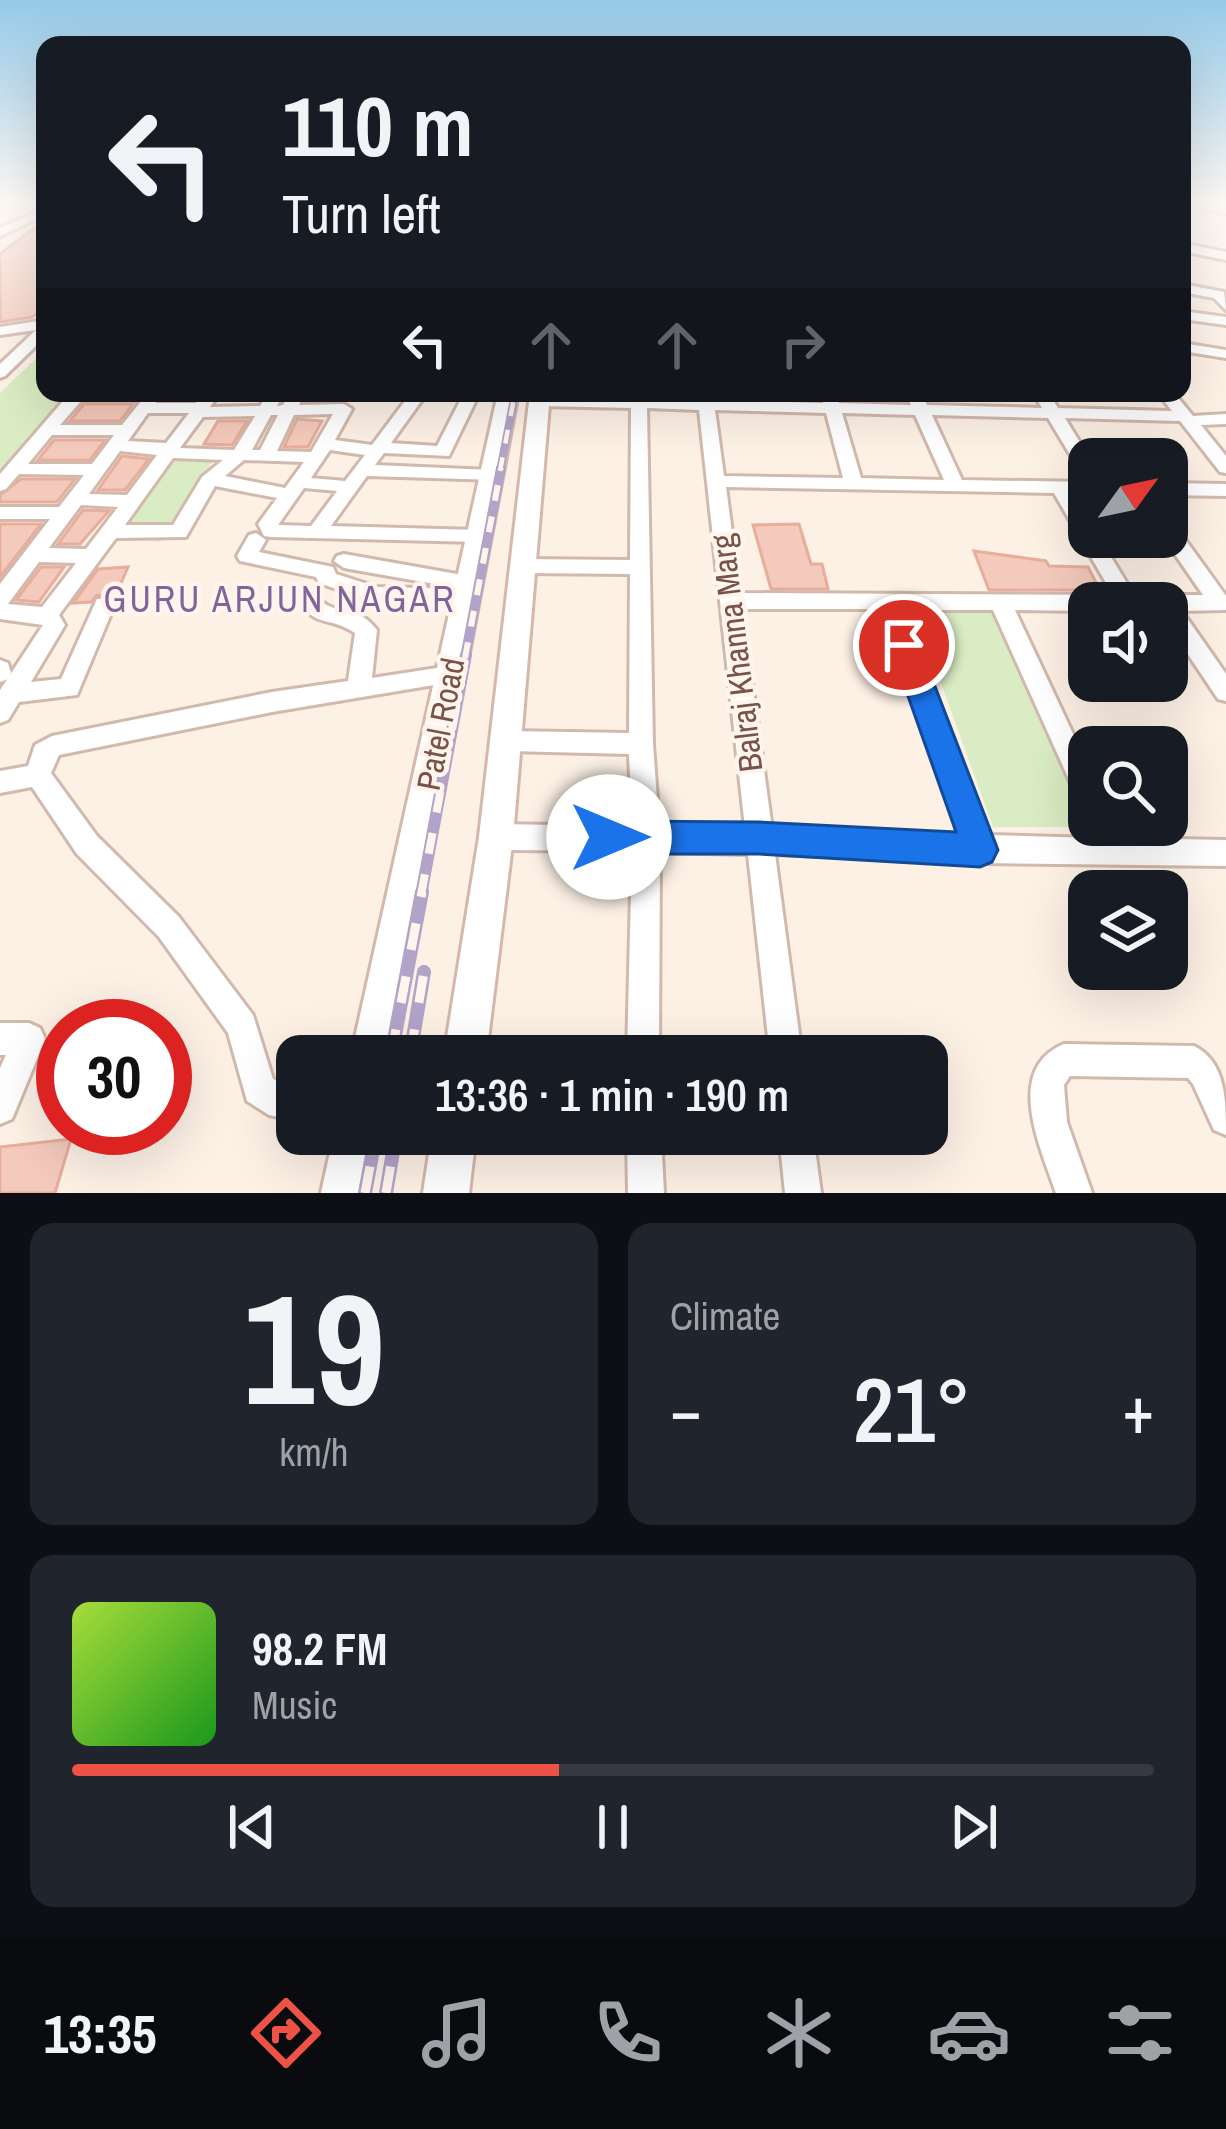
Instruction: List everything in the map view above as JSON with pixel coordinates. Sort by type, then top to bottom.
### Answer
[{"type":"main road","name":"Patel Road","points":[[376,1035],[490,476],[526,402]]},
{"type":"main road","name":"Patel Road","points":[[468,1035],[496,837],[522,566],[529,402]]},
{"type":"main road","points":[[344,1193],[352,1155]]},
{"type":"main road","points":[[446,1193],[451,1155]]},
{"type":"street","points":[[1191,289],[1219,295],[1225,311]]},
{"type":"street","points":[[1191,304],[1225,311]]},
{"type":"street","points":[[1191,314],[1225,311]]},
{"type":"street","points":[[0,331],[36,328]]},
{"type":"street","points":[[0,374],[36,336]]},
{"type":"street","points":[[1191,348],[1226,354]]},
{"type":"street","points":[[0,485],[71,402]]},
{"type":"street","points":[[0,599],[148,402]]},
{"type":"street","points":[[107,531],[179,532],[210,479],[240,455],[271,402]]},
{"type":"street","points":[[48,615],[129,501],[208,406],[292,402],[266,456]]},
{"type":"street","points":[[347,402],[268,528],[478,536]]},
{"type":"street","points":[[316,533],[412,402]]},
{"type":"street","points":[[47,430],[121,438],[174,452],[266,456],[377,449],[443,452],[468,402]]},
{"type":"street","points":[[639,402],[646,837],[643,1035]]},
{"type":"street","name":"Balraj Khanna Marg","points":[[706,402],[783,1035]]},
{"type":"street","points":[[831,402],[854,484]]},
{"type":"street","points":[[847,402],[922,411],[1226,419]]},
{"type":"street","points":[[918,402],[955,485]]},
{"type":"street","points":[[1047,402],[1069,438]]},
{"type":"street","points":[[1174,402],[1226,468]]},
{"type":"street","points":[[14,469],[98,470]]},
{"type":"street","points":[[362,470],[490,476]]},
{"type":"street","points":[[210,479],[349,488]]},
{"type":"street","points":[[715,482],[1068,487]]},
{"type":"street","points":[[1060,487],[1068,501]]},
{"type":"street","points":[[1188,489],[1226,490]]},
{"type":"street","points":[[0,513],[129,501]]},
{"type":"street","points":[[256,540],[247,556],[326,572],[326,578],[376,595],[467,590]]},
{"type":"street","points":[[0,565],[90,556]]},
{"type":"street","points":[[1188,557],[1223,604]]},
{"type":"street","points":[[344,561],[467,590]]},
{"type":"street","points":[[522,566],[640,567]]},
{"type":"street","points":[[305,598],[324,615],[345,616],[366,630],[359,688]]},
{"type":"street","points":[[728,601],[1068,604]]},
{"type":"street","points":[[3,687],[69,688],[104,604]]},
{"type":"street","points":[[889,604],[980,850]]},
{"type":"street","points":[[1188,604],[1223,604]]},
{"type":"street","points":[[1002,606],[1068,750]]},
{"type":"street","points":[[0,611],[48,615]]},
{"type":"street","points":[[3,687],[54,625],[48,615]]},
{"type":"street","points":[[1188,636],[1226,692]]},
{"type":"street","points":[[38,775],[44,753],[52,746],[450,675]]},
{"type":"street","points":[[502,741],[641,744]]},
{"type":"street","points":[[0,782],[38,775]]},
{"type":"street","points":[[38,775],[87,845],[169,927],[242,1026],[260,1088],[276,1100]]},
{"type":"street","points":[[496,837],[758,838],[980,850],[1226,853]]},
{"type":"street","points":[[1111,846],[1114,852]]},
{"type":"street","points":[[0,1039],[29,1039],[0,1107]]},
{"type":"street","points":[[1074,1193],[1045,1081],[1054,1065],[1064,1060],[1194,1062],[1205,1072],[1226,1118]]},
{"type":"street","points":[[645,1155],[646,1193]]},
{"type":"street","points":[[798,1155],[803,1193]]},
{"type":"green space","points":[[36,359],[36,402],[70,402],[0,483],[0,393]]},
{"type":"green space","points":[[162,455],[216,456],[160,542],[112,535]]},
{"type":"green space","points":[[913,606],[989,606],[1068,781],[1068,827],[993,827]]},
{"type":"building","points":[[0,260],[36,260],[36,315],[0,322]]},
{"type":"building","points":[[84,404],[133,404],[120,421],[70,421]]},
{"type":"building","points":[[297,419],[322,421],[308,447],[284,447]]},
{"type":"building","points":[[218,421],[247,421],[232,445],[204,444]]},
{"type":"building","points":[[54,440],[105,440],[90,460],[38,460]]},
{"type":"building","points":[[122,456],[149,459],[125,490],[98,490]]},
{"type":"building","points":[[21,479],[75,479],[57,502],[0,502],[0,495]]},
{"type":"building","points":[[83,510],[109,511],[80,544],[58,544]]},
{"type":"building","points":[[0,524],[41,524],[0,577]]},
{"type":"building","points":[[799,524],[811,564],[822,564],[828,589],[771,589],[753,525]]},
{"type":"building","points":[[974,551],[1046,561],[1049,566],[1088,567],[1096,582],[1068,582],[1068,590],[989,590]]},
{"type":"building","points":[[41,567],[64,567],[39,602],[16,600]]},
{"type":"building","points":[[128,567],[115,597],[97,595],[91,602],[73,603],[98,569]]},
{"type":"building","points":[[36,1143],[36,1155],[66,1155],[55,1193],[0,1193],[0,1147]]},
{"type":"railway","points":[[500,471],[513,402]]},
{"type":"railway","points":[[465,658],[501,468]]},
{"type":"railway","points":[[421,895],[466,655]]},
{"type":"railway","points":[[395,1035],[422,892]]},
{"type":"railway","points":[[414,1035],[424,972]]},
{"type":"railway","points":[[365,1193],[372,1155]]},
{"type":"railway","points":[[386,1193],[392,1155]]},
{"type":"district","name":"GURU ARJUN NAGAR","points":[[280,599]]},
{"type":"route","points":[[609,837],[758,838],[980,850],[904,645]]}]
